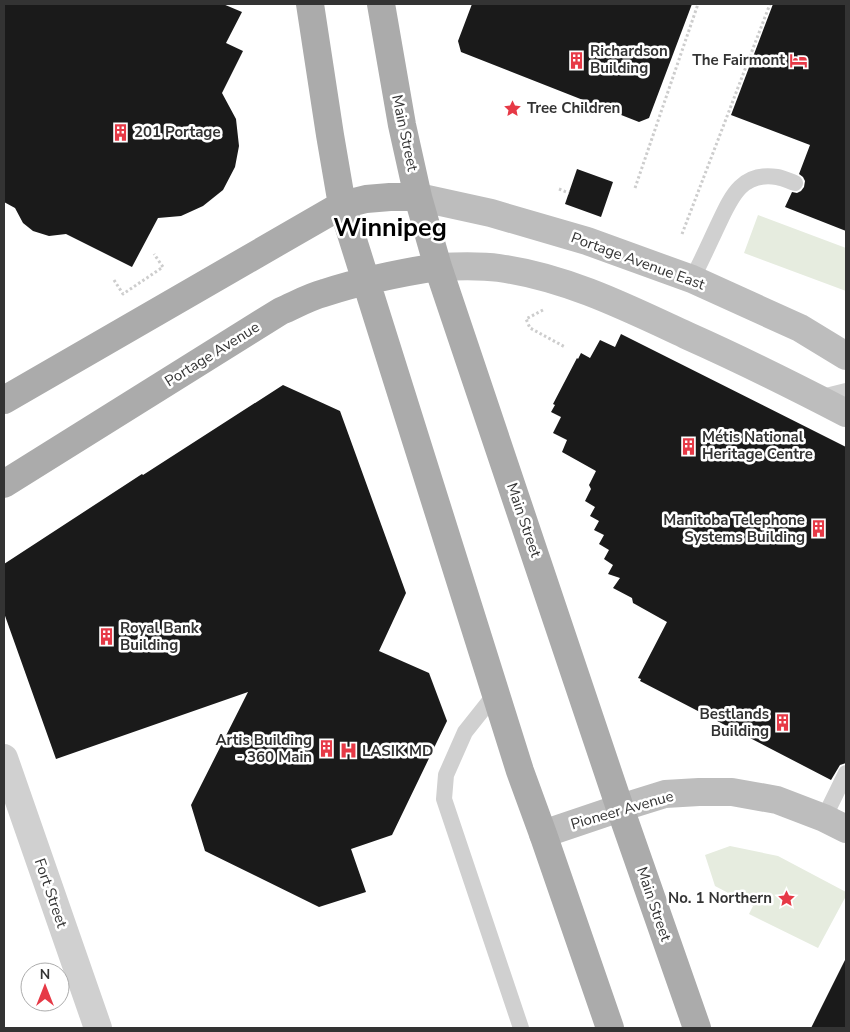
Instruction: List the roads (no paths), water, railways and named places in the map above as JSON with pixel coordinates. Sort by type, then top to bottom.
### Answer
[{"type":"main road","points":[[310,4],[342,205],[520,771],[610,1028]]},
{"type":"main road","name":"Main Street","points":[[381,4],[402,125],[418,197],[438,267],[620,808],[697,1028]]},
{"type":"main road","points":[[4,400],[342,205],[390,197],[418,197]]},
{"type":"main road","name":"Portage Avenue East","points":[[418,197],[490,213],[578,238],[692,279],[800,328],[846,356]]},
{"type":"main road","points":[[438,267],[471,266],[499,268],[539,276],[581,289],[633,310],[846,412]]},
{"type":"main road","name":"Portage Avenue","points":[[4,484],[281,311],[322,293],[365,281],[438,267]]},
{"type":"main road","name":"Pioneer Avenue","points":[[543,834],[665,794],[699,792],[732,792],[777,800],[835,824]]},
{"type":"street","name":"Fort Street","points":[[4,758],[98,1028]]},
{"type":"lane","points":[[692,279],[732,196],[743,184],[753,178],[765,176],[778,177],[795,183]]},
{"type":"lane","points":[[818,398],[846,391]]},
{"type":"lane","points":[[496,693],[465,732],[446,774],[444,799],[522,1028]]},
{"type":"lane","points":[[835,824],[846,773]]},
{"type":"place","name":"Richardson Building","points":[[576,60]]},
{"type":"place","name":"The Fairmont","points":[[799,60]]},
{"type":"place","name":"Tree Children","points":[[513,108]]},
{"type":"place","name":"201 Portage","points":[[120,132]]},
{"type":"place","name":"Métis National Heritage Centre","points":[[688,446]]},
{"type":"place","name":"Manitoba Telephone Systems Building","points":[[819,529]]},
{"type":"place","name":"Royal Bank Building","points":[[106,637]]},
{"type":"place","name":"Bestlands Building","points":[[783,723]]},
{"type":"place","name":"Artis Building - 360 Main","points":[[326,749]]},
{"type":"place","name":"LASIK MD","points":[[348,751]]},
{"type":"place","name":"No. 1 Northern","points":[[786,898]]},
{"type":"district","name":"Winnipeg","points":[[390,227]]}]
